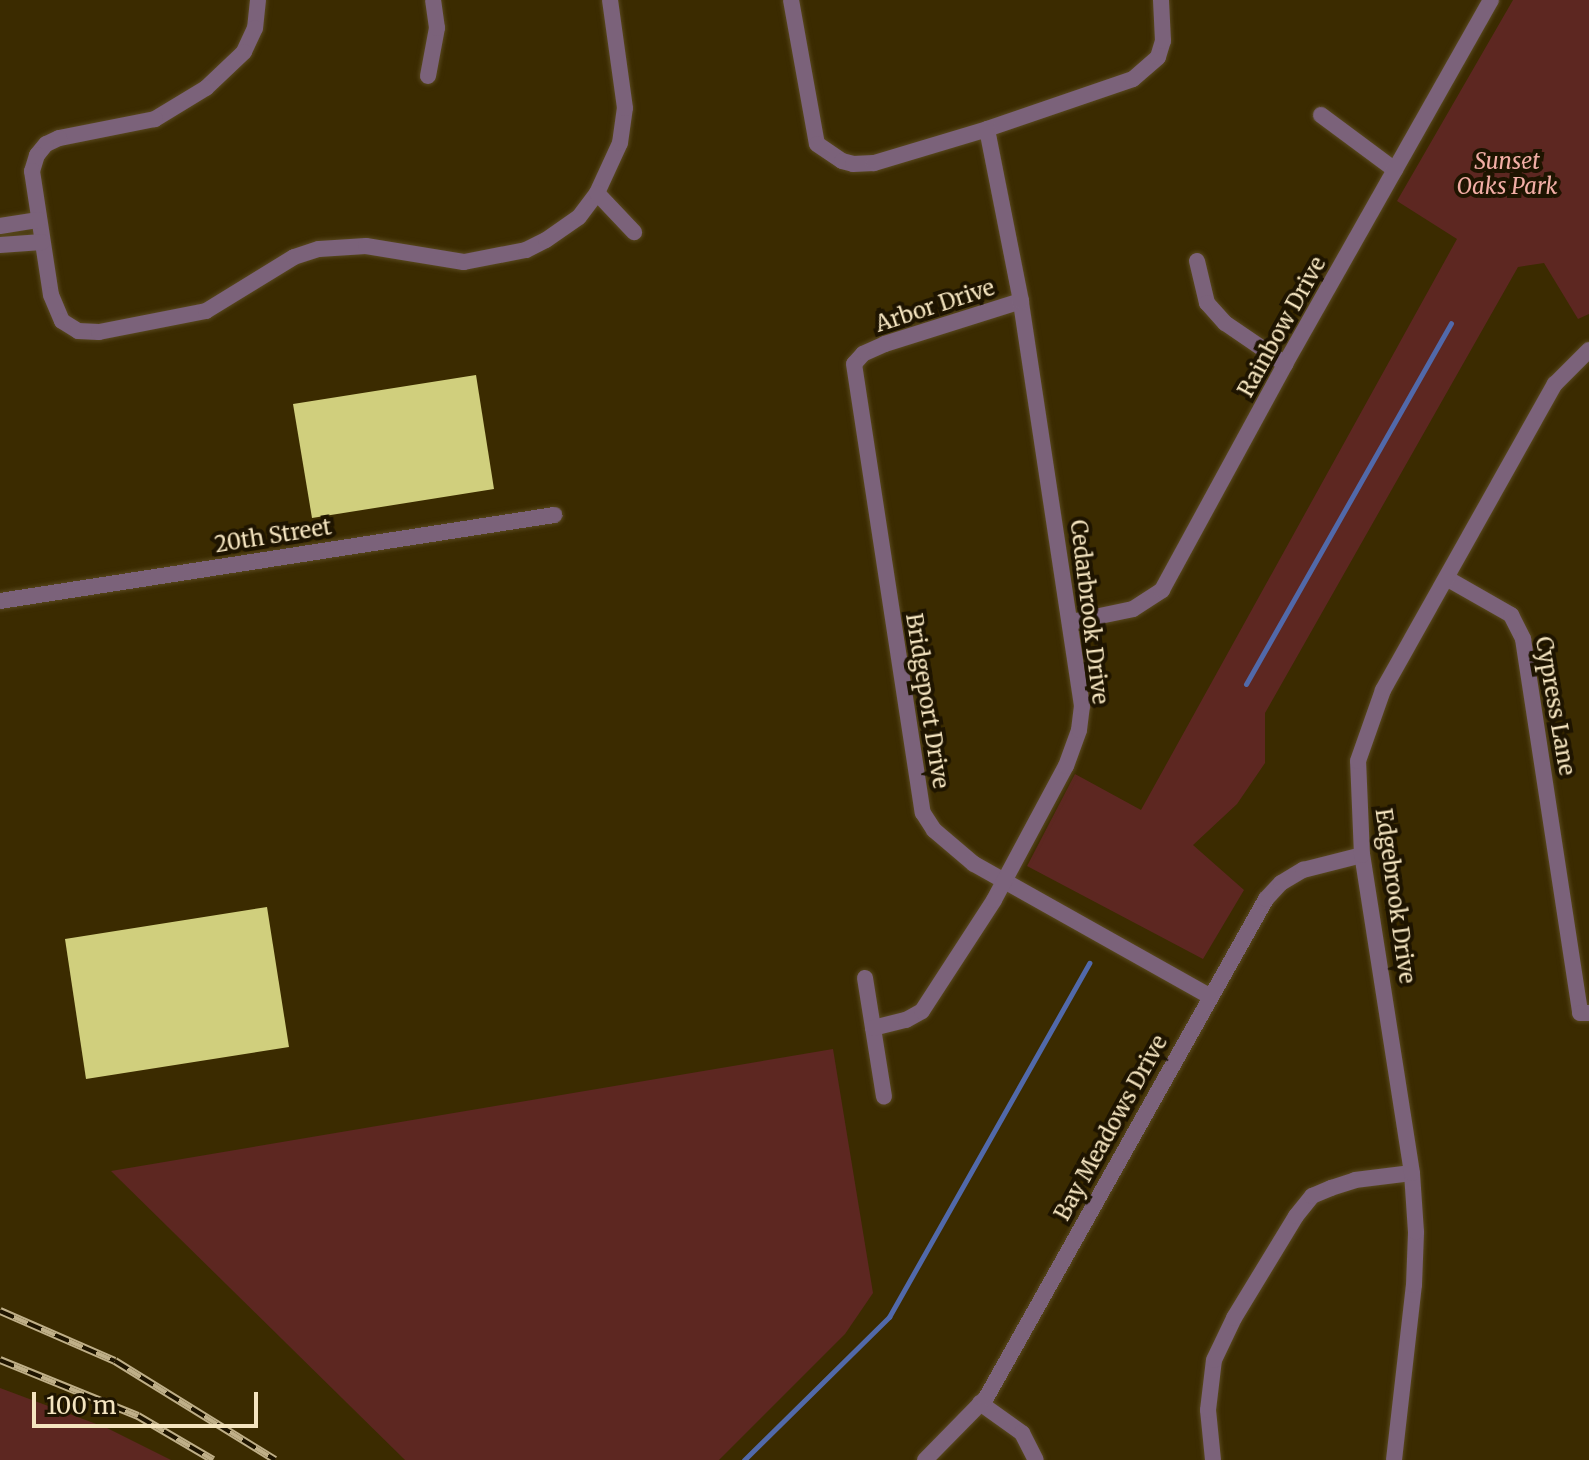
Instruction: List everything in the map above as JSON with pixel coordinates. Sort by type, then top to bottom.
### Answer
[{"type":"street","points":[[258,0],[255,28],[244,52],[206,88],[155,119],[59,138],[46,144],[37,155],[32,171],[51,295],[62,321],[78,331],[99,332],[206,311],[294,257],[319,249],[366,246],[464,262],[526,250],[579,217],[597,193],[620,143],[625,108],[610,0]]},
{"type":"street","points":[[428,76],[437,28],[433,0]]},
{"type":"street","points":[[791,0],[817,144],[842,161],[874,163],[987,129],[1133,79],[1150,68],[1163,41],[1161,0]]},
{"type":"street","name":"Rainbow Drive","points":[[1071,622],[1133,609],[1162,590],[1488,2]]},
{"type":"street","points":[[1321,115],[1395,170]]},
{"type":"street","name":"Cedarbrook Drive","points":[[873,1028],[906,1020],[922,1011],[1004,882],[1066,766],[1079,730],[1082,706],[1071,622],[1021,301],[987,129]]},
{"type":"street","points":[[597,193],[634,232]]},
{"type":"street","points":[[0,226],[39,220]]},
{"type":"street","points":[[0,245],[42,242]]},
{"type":"street","points":[[1197,261],[1207,303],[1225,323],[1285,364]]},
{"type":"street","name":"Arbor Drive","points":[[863,354],[1021,301]]},
{"type":"street","name":"Edgebrook Drive","points":[[1394,1460],[1414,1285],[1412,1173],[1362,855],[1358,761],[1383,690],[1555,384],[1589,350]]},
{"type":"street","name":"Bridgeport Drive","points":[[863,354],[854,364],[923,813],[934,830],[974,864],[1209,996]]},
{"type":"street","name":"20th Street","points":[[0,601],[554,515]]},
{"type":"street","name":"Cypress Lane","points":[[1448,579],[1481,595],[1511,615],[1523,639],[1580,1013],[1589,1013]]},
{"type":"street","name":"Bay Meadows Drive","points":[[925,1460],[980,1403],[1266,899],[1281,883],[1303,870],[1362,855]]},
{"type":"street","points":[[865,978],[884,1096]]},
{"type":"street","points":[[1213,1460],[1208,1410],[1214,1360],[1234,1318],[1296,1216],[1312,1196],[1331,1188],[1355,1180],[1412,1173]]},
{"type":"street","points":[[980,1403],[1022,1433],[1036,1460]]},
{"type":"green space","name":"Sunset Oaks Park","points":[[1513,0],[1589,0],[1589,314],[1578,319],[1544,263],[1518,267],[1265,713],[1265,763],[1237,804],[1193,845],[1244,890],[1203,959],[1027,866],[1075,774],[1141,810],[1457,239],[1397,201]]},
{"type":"green space","points":[[833,1049],[873,1293],[845,1334],[719,1460],[405,1460],[111,1171]]},
{"type":"green space","points":[[0,1388],[107,1428],[171,1460],[0,1460]]},
{"type":"building","points":[[476,375],[494,489],[312,518],[293,404]]},
{"type":"building","points":[[267,907],[289,1047],[86,1079],[65,939]]},
{"type":"waterway","points":[[1246,684],[1451,323]]},
{"type":"waterway","points":[[744,1460],[889,1317],[1089,963]]},
{"type":"railway","points":[[0,1311],[115,1361],[275,1460]]},
{"type":"railway","points":[[0,1360],[138,1416],[213,1460]]}]
